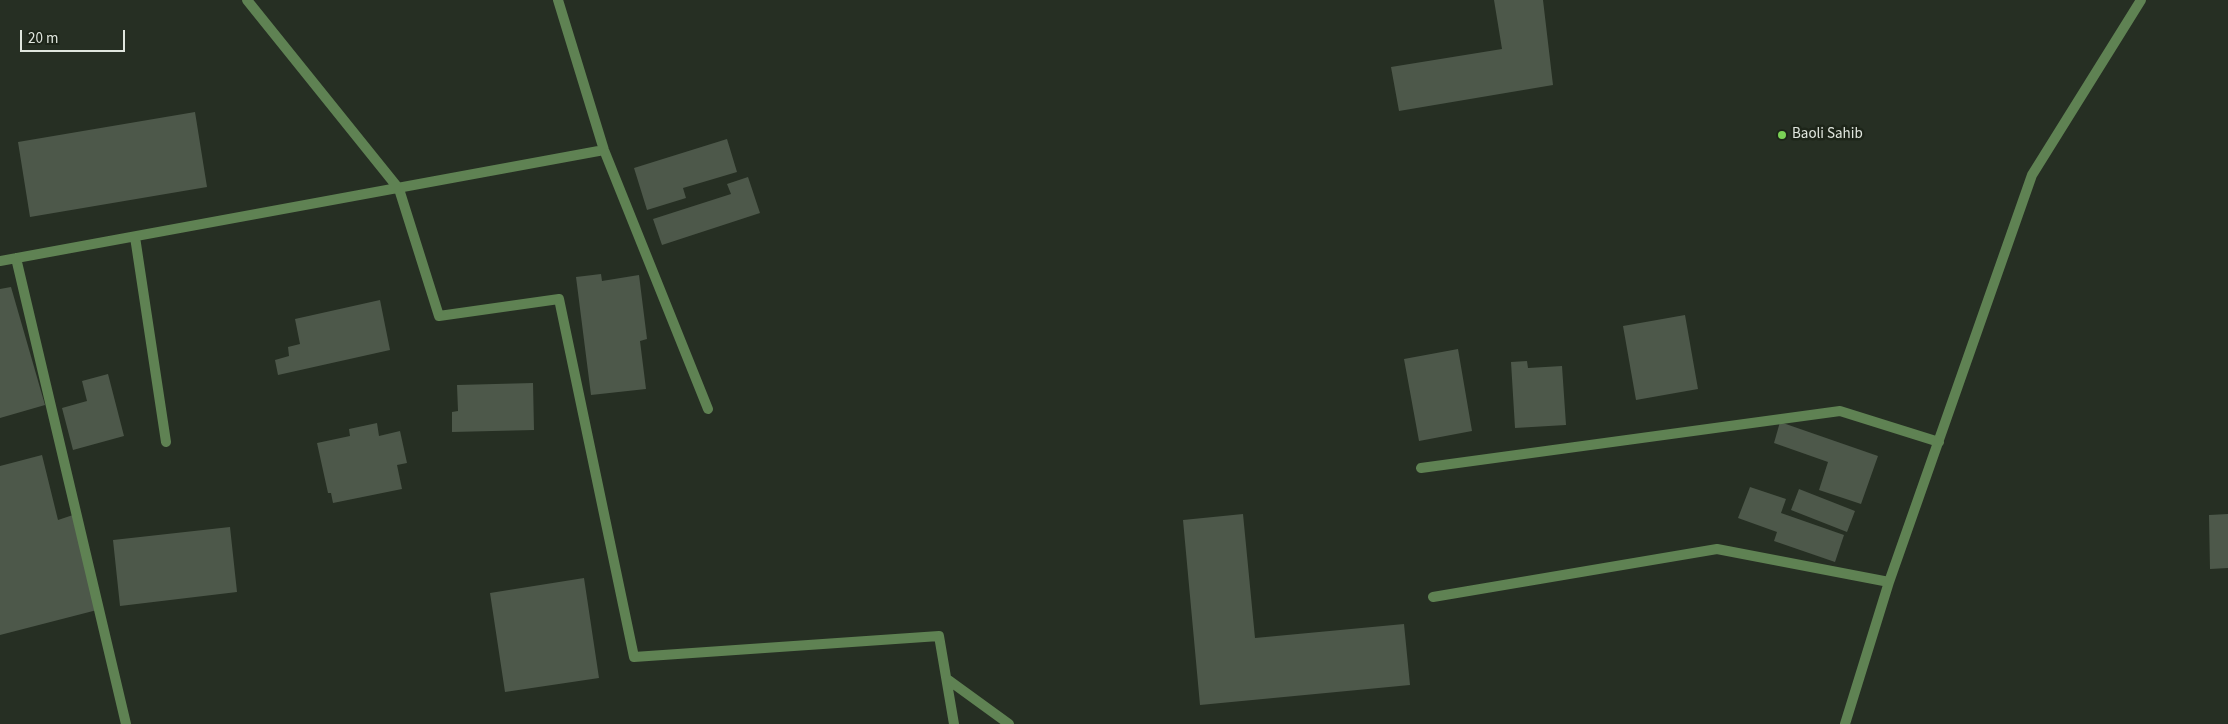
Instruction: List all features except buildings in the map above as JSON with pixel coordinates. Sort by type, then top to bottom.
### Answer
[{"type":"street","points":[[247,0],[399,189],[439,316],[558,299],[634,656],[939,636],[954,724]]},
{"type":"street","points":[[558,0],[604,150],[708,409]]},
{"type":"street","points":[[1845,724],[1889,582],[2032,176],[2141,0]]},
{"type":"street","points":[[0,261],[604,150]]},
{"type":"street","points":[[135,237],[166,442]]},
{"type":"street","points":[[16,258],[126,724]]},
{"type":"street","points":[[1421,468],[1840,410],[1939,442]]},
{"type":"street","points":[[1433,597],[1717,549],[1889,582]]},
{"type":"street","points":[[947,679],[1009,724]]},
{"type":"place","name":"Baoli Sahib","points":[[1782,135]]}]
